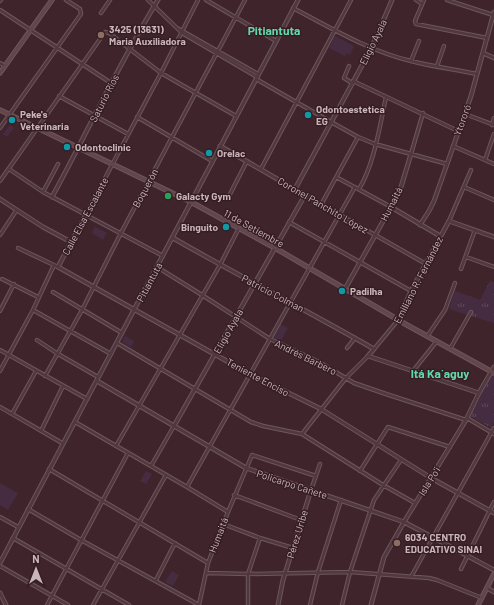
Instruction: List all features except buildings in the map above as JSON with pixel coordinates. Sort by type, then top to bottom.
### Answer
[{"type":"main road","points":[[0,73],[52,0]]},
{"type":"main road","name":"11 de Setiembre","points":[[0,110],[191,202],[493,372]]},
{"type":"main road","points":[[478,605],[494,574]]},
{"type":"street","points":[[0,128],[80,16],[82,11],[66,0]]},
{"type":"street","points":[[101,13],[110,0]]},
{"type":"street","points":[[148,0],[176,28],[331,122],[375,144],[447,164]]},
{"type":"street","name":"Saturio Ríos","points":[[52,197],[111,83],[158,0]]},
{"type":"street","name":"Calle Elsa Escalante","points":[[58,267],[198,0]]},
{"type":"street","points":[[206,0],[276,41]]},
{"type":"street","name":"Boquerón","points":[[46,376],[245,0]]},
{"type":"street","name":"Pitiantuta","points":[[0,564],[62,443],[98,379],[298,0]]},
{"type":"street","points":[[261,169],[351,0]]},
{"type":"street","name":"Eligio Ayala","points":[[295,189],[372,47],[392,0]]},
{"type":"street","points":[[416,0],[422,4]]},
{"type":"street","points":[[424,0],[415,21],[416,24],[488,38]]},
{"type":"street","points":[[448,0],[494,14]]},
{"type":"street","points":[[293,8],[334,30],[411,62],[477,74]]},
{"type":"street","points":[[0,10],[111,83]]},
{"type":"street","name":"Ytororó","points":[[420,225],[432,206],[447,164],[477,74],[494,14]]},
{"type":"street","points":[[0,181],[104,33],[109,33],[161,73],[236,116]]},
{"type":"street","points":[[411,62],[419,41]]},
{"type":"street","points":[[437,66],[444,46]]},
{"type":"street","points":[[483,53],[494,58]]},
{"type":"street","points":[[0,63],[5,66]]},
{"type":"street","points":[[349,66],[345,78],[458,131]]},
{"type":"street","points":[[59,96],[128,134]]},
{"type":"street","points":[[359,189],[365,178],[375,144],[386,97]]},
{"type":"street","name":"Humaitá","points":[[345,289],[391,207],[411,154],[422,113]]},
{"type":"street","points":[[464,114],[493,125],[494,118]]},
{"type":"street","points":[[137,117],[212,161]]},
{"type":"street","points":[[485,160],[494,134]]},
{"type":"street","points":[[322,203],[358,136]]},
{"type":"street","name":"Coronel Panchito López","points":[[220,146],[305,195],[322,203],[426,264]]},
{"type":"street","points":[[453,146],[494,164]]},
{"type":"street","points":[[229,196],[247,161]]},
{"type":"street","points":[[43,192],[58,164]]},
{"type":"street","points":[[9,169],[43,192],[163,256]]},
{"type":"street","name":"Emiliano R. Fernández","points":[[302,434],[346,378],[368,356],[399,319],[411,290],[449,221],[471,170]]},
{"type":"street","points":[[336,177],[440,236]]},
{"type":"street","points":[[187,487],[355,187]]},
{"type":"street","points":[[464,187],[494,200]]},
{"type":"street","name":"Eligio Ayala","points":[[151,466],[305,195]]},
{"type":"street","points":[[0,199],[16,211],[71,242]]},
{"type":"street","points":[[0,235],[16,211]]},
{"type":"street","points":[[449,221],[494,236]]},
{"type":"street","points":[[289,222],[411,290]]},
{"type":"street","points":[[116,446],[220,265],[239,228]]},
{"type":"street","points":[[461,269],[476,230]]},
{"type":"street","name":"Patricio Colman","points":[[173,238],[374,349]]},
{"type":"street","name":"Teniente Enciso","points":[[18,248],[58,267],[250,374],[321,409],[430,478],[494,513]]},
{"type":"street","points":[[466,257],[494,267]]},
{"type":"street","points":[[0,371],[33,310],[54,265]]},
{"type":"street","name":"Andrés Barbero","points":[[157,268],[270,339],[319,362],[346,378],[378,392],[467,419],[493,433]]},
{"type":"street","points":[[2,279],[38,297]]},
{"type":"street","points":[[428,335],[445,310],[455,283]]},
{"type":"street","points":[[0,311],[14,284]]},
{"type":"street","points":[[53,292],[122,333]]},
{"type":"street","points":[[33,310],[111,354]]},
{"type":"street","points":[[450,349],[472,312]]},
{"type":"street","points":[[347,348],[355,338]]},
{"type":"street","name":"Policarpo Cañete","points":[[37,340],[139,406],[246,468],[404,522],[494,570]]},
{"type":"street","points":[[414,371],[437,341]]},
{"type":"street","points":[[117,343],[257,424],[302,434],[415,504]]},
{"type":"street","points":[[0,350],[87,399]]},
{"type":"street","points":[[368,356],[479,393]]},
{"type":"street","name":"Isla Po'i","points":[[372,605],[384,557],[430,478],[451,447],[467,419],[479,393],[493,372],[494,367]]},
{"type":"street","points":[[12,415],[36,371]]},
{"type":"street","points":[[40,430],[62,386]]},
{"type":"street","points":[[0,407],[62,443]]},
{"type":"street","points":[[75,422],[228,512]]},
{"type":"street","points":[[360,471],[386,428],[389,427],[451,447]]},
{"type":"street","points":[[411,576],[493,433],[494,428]]},
{"type":"street","points":[[47,605],[128,453]]},
{"type":"street","name":"Humaitá","points":[[199,605],[208,563],[234,495],[251,456],[253,454],[316,476]]},
{"type":"street","points":[[342,605],[350,572],[374,500],[401,460]]},
{"type":"street","name":"Pérez Uribe","points":[[278,605],[292,548],[320,464]]},
{"type":"street","points":[[49,469],[208,563]]},
{"type":"street","points":[[94,605],[166,475]]},
{"type":"street","points":[[234,495],[301,520]]},
{"type":"street","points":[[310,605],[318,572],[341,500]]},
{"type":"street","points":[[461,569],[494,502]]},
{"type":"street","points":[[28,509],[118,561],[156,580],[199,605]]},
{"type":"street","points":[[0,517],[18,527]]},
{"type":"street","points":[[223,524],[292,548]]},
{"type":"street","points":[[12,538],[129,605]]},
{"type":"street","points":[[248,605],[248,574],[260,538]]},
{"type":"street","points":[[156,580],[175,543]]},
{"type":"street","points":[[0,564],[68,605]]},
{"type":"street","points":[[206,573],[248,574],[350,572],[411,576],[437,580],[482,598]]},
{"type":"street","points":[[487,588],[494,592]]},
{"type":"street","points":[[0,593],[6,605]]},
{"type":"green space","points":[[335,36],[354,46],[350,55],[347,53],[345,56],[329,48]]},
{"type":"green space","points":[[10,125],[14,128],[7,137],[3,134]]},
{"type":"green space","points":[[95,227],[107,233],[103,240],[92,233]]},
{"type":"green space","points":[[490,281],[494,282],[494,323],[449,309],[455,291],[480,300]]},
{"type":"green space","points":[[280,324],[288,328],[281,341],[273,337]]},
{"type":"green space","points":[[125,336],[134,341],[131,347],[122,342]]},
{"type":"green space","points":[[492,375],[494,376],[494,422],[491,428],[470,416]]},
{"type":"green space","points":[[146,471],[152,474],[146,484],[140,481]]},
{"type":"green space","points":[[0,483],[18,493],[8,510],[0,505]]},
{"type":"green space","points":[[172,571],[179,575],[173,586],[165,582]]},
{"type":"place","name":"3425 (13631) Maria Auxiliadora","points":[[101,35]]},
{"type":"place","name":"Odontoestetica EG","points":[[308,115]]},
{"type":"place","name":"Peke's Veterinaria","points":[[12,120]]},
{"type":"place","name":"Odontoclinic","points":[[67,147]]},
{"type":"place","name":"Orelac","points":[[209,153]]},
{"type":"place","name":"Galacty Gym","points":[[168,196]]},
{"type":"place","name":"Binguito","points":[[226,227]]},
{"type":"place","name":"Padilha","points":[[342,291]]},
{"type":"place","name":"6034 CENTRO EDUCATIVO SINAI","points":[[397,543]]},
{"type":"district","name":"Pitiantuta","points":[[274,31]]},
{"type":"district","name":"Itá Ka´aguy","points":[[440,374]]}]
